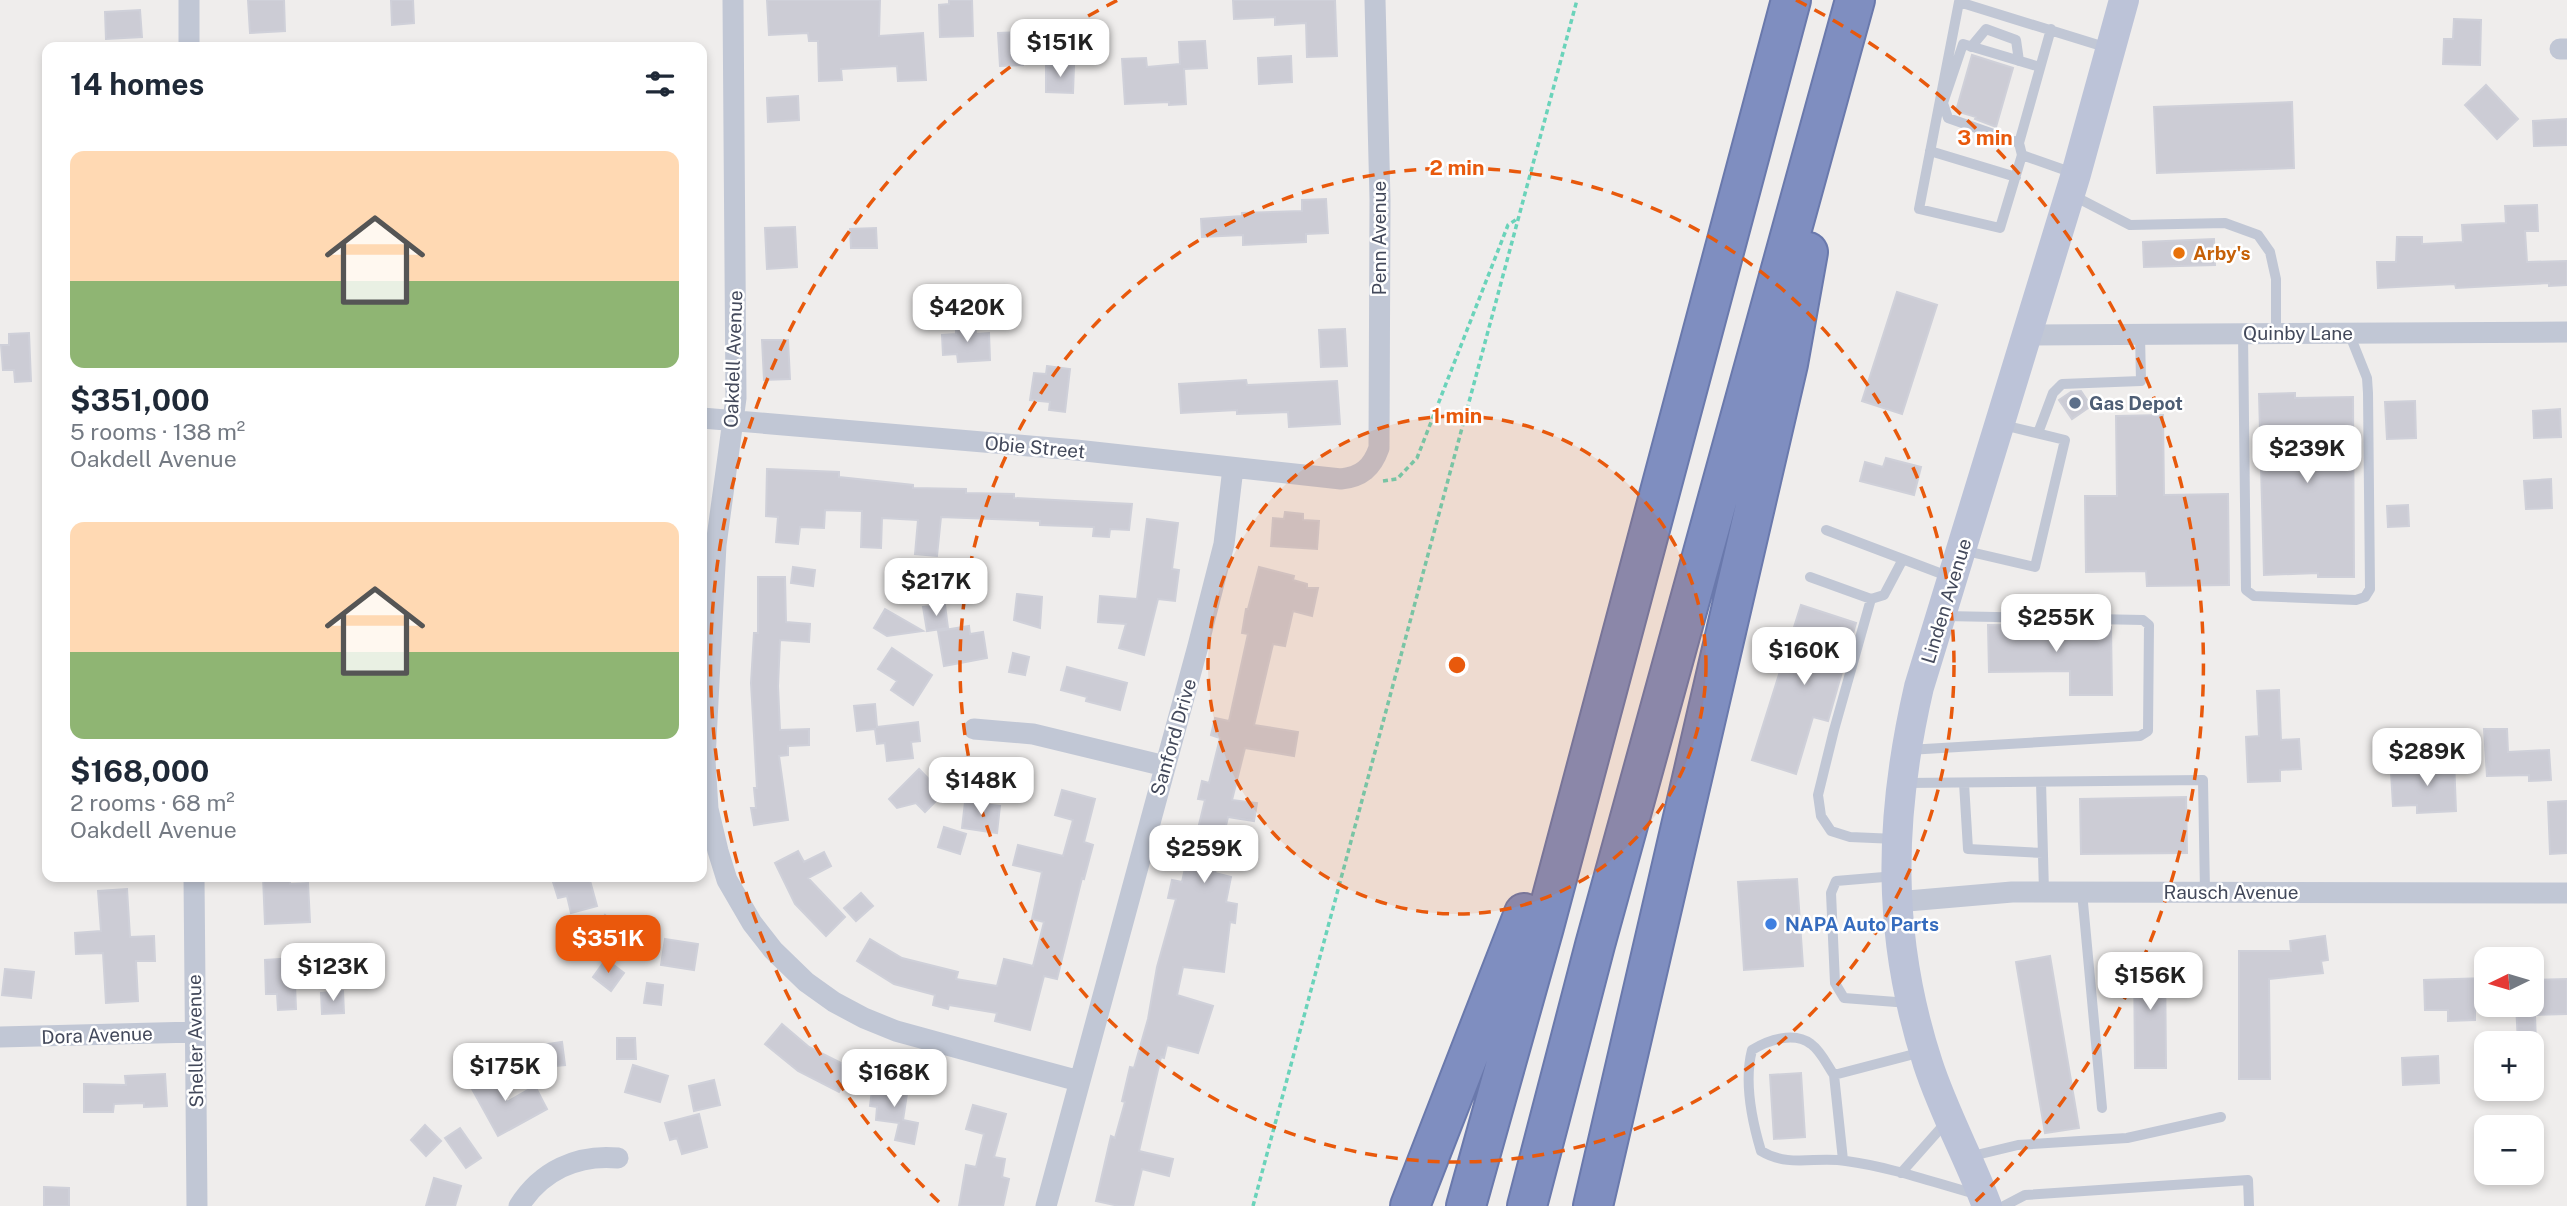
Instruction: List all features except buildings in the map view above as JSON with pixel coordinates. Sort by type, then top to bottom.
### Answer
[{"type":"highway","points":[[1466,1206],[1791,0]]},
{"type":"highway","points":[[1527,1206],[1595,945],[1853,7]]},
{"type":"highway","points":[[1593,1206],[1788,364],[1853,7]]},
{"type":"highway","points":[[1410,1206],[1507,960],[1635,583]]},
{"type":"main road","name":"Linden Avenue","points":[[1991,1203],[1948,1120],[1924,1052],[1912,1003],[1902,953],[1896,889],[1896,839],[1901,783],[1919,687],[2028,335],[2124,0]]},
{"type":"street","points":[[189,0],[189,42]]},
{"type":"street","name":"Oakdell Avenue","points":[[707,721],[716,545],[724,472],[734,421],[736,273],[733,0]]},
{"type":"street","name":"Penn Avenue","points":[[1366,471],[1375,460],[1379,448],[1380,200],[1375,0]]},
{"type":"street","name":"Quinby Lane","points":[[2028,335],[2567,331]]},
{"type":"street","name":"Obie Street","points":[[707,418],[1076,450],[1341,480],[1353,478],[1366,471]]},
{"type":"street","name":"Sanford Drive","points":[[1046,1206],[1224,544],[1233,468]]},
{"type":"street","points":[[974,729],[1033,734],[1165,766]]},
{"type":"street","name":"Oakdell Avenue","points":[[707,793],[710,853],[752,923],[773,950],[806,982],[834,1002],[896,1031],[1079,1081]]},
{"type":"street","name":"Sheller Avenue","points":[[194,882],[197,1206]]},
{"type":"street","name":"Rausch Avenue","points":[[1896,889],[2012,892],[2567,893]]},
{"type":"street","name":"Dora Avenue","points":[[0,1037],[195,1032]]},
{"type":"street","points":[[519,1206],[531,1189],[561,1166],[580,1160],[618,1158]]},
{"type":"lane","points":[[2051,29],[2018,143],[2022,155],[2000,228],[1919,209],[1959,2],[2051,29],[2110,49]]},
{"type":"lane","points":[[1971,47],[1986,29],[2016,40],[2019,61]]},
{"type":"lane","points":[[2018,143],[1948,118],[1943,103],[1963,44],[2040,67]]},
{"type":"lane","points":[[1930,151],[2016,177]]},
{"type":"lane","points":[[2022,155],[2073,184],[2130,225],[2225,223],[2258,235],[2270,253],[2276,279],[2276,333]]},
{"type":"lane","points":[[2243,333],[2246,590],[2254,596],[2357,600],[2364,597],[2370,589],[2368,393],[2367,378],[2349,333]]},
{"type":"lane","points":[[2038,433],[2053,393],[2063,384],[2141,381],[2140,335]]},
{"type":"lane","points":[[1962,550],[2035,568],[2065,440],[2001,424]]},
{"type":"lane","points":[[1826,530],[1953,578]]},
{"type":"lane","points":[[1810,578],[1871,599],[1884,595],[1903,559]]},
{"type":"lane","points":[[1871,599],[1818,794],[1821,816],[1831,831],[1850,837],[1896,839]]},
{"type":"lane","points":[[1906,750],[2140,736],[2148,732],[2149,625],[2143,620],[1941,616]]},
{"type":"lane","points":[[1901,783],[2203,780],[2205,892]]},
{"type":"lane","points":[[2041,782],[2043,892]]},
{"type":"lane","points":[[1964,783],[1968,849],[2043,853]]},
{"type":"lane","points":[[1896,889],[1836,881],[1831,893],[1835,983],[1844,999],[1912,1003]]},
{"type":"lane","points":[[2082,892],[2102,1108]]},
{"type":"lane","points":[[1843,1160],[1834,1075],[1812,1044],[1804,1040],[1776,1039],[1752,1050],[1749,1062],[1755,1130],[1761,1151],[1772,1158],[1812,1162],[1843,1160],[1901,1173],[1991,1203],[2025,1195],[2248,1180],[2249,1206]]},
{"type":"lane","points":[[1834,1075],[1924,1052]]},
{"type":"lane","points":[[1965,1157],[2018,1144],[2127,1138],[2221,1117]]},
{"type":"lane","points":[[1901,1173],[1948,1120]]},
{"type":"path","points":[[1254,1206],[1577,0]]},
{"type":"path","points":[[1366,471],[1375,482],[1397,479],[1417,458],[1508,225],[1519,218]]},
{"type":"place","name":"Arby's","points":[[2179,253]]},
{"type":"place","name":"Gas Depot","points":[[2075,403]]},
{"type":"place","name":"NAPA Auto Parts","points":[[1771,924]]}]
